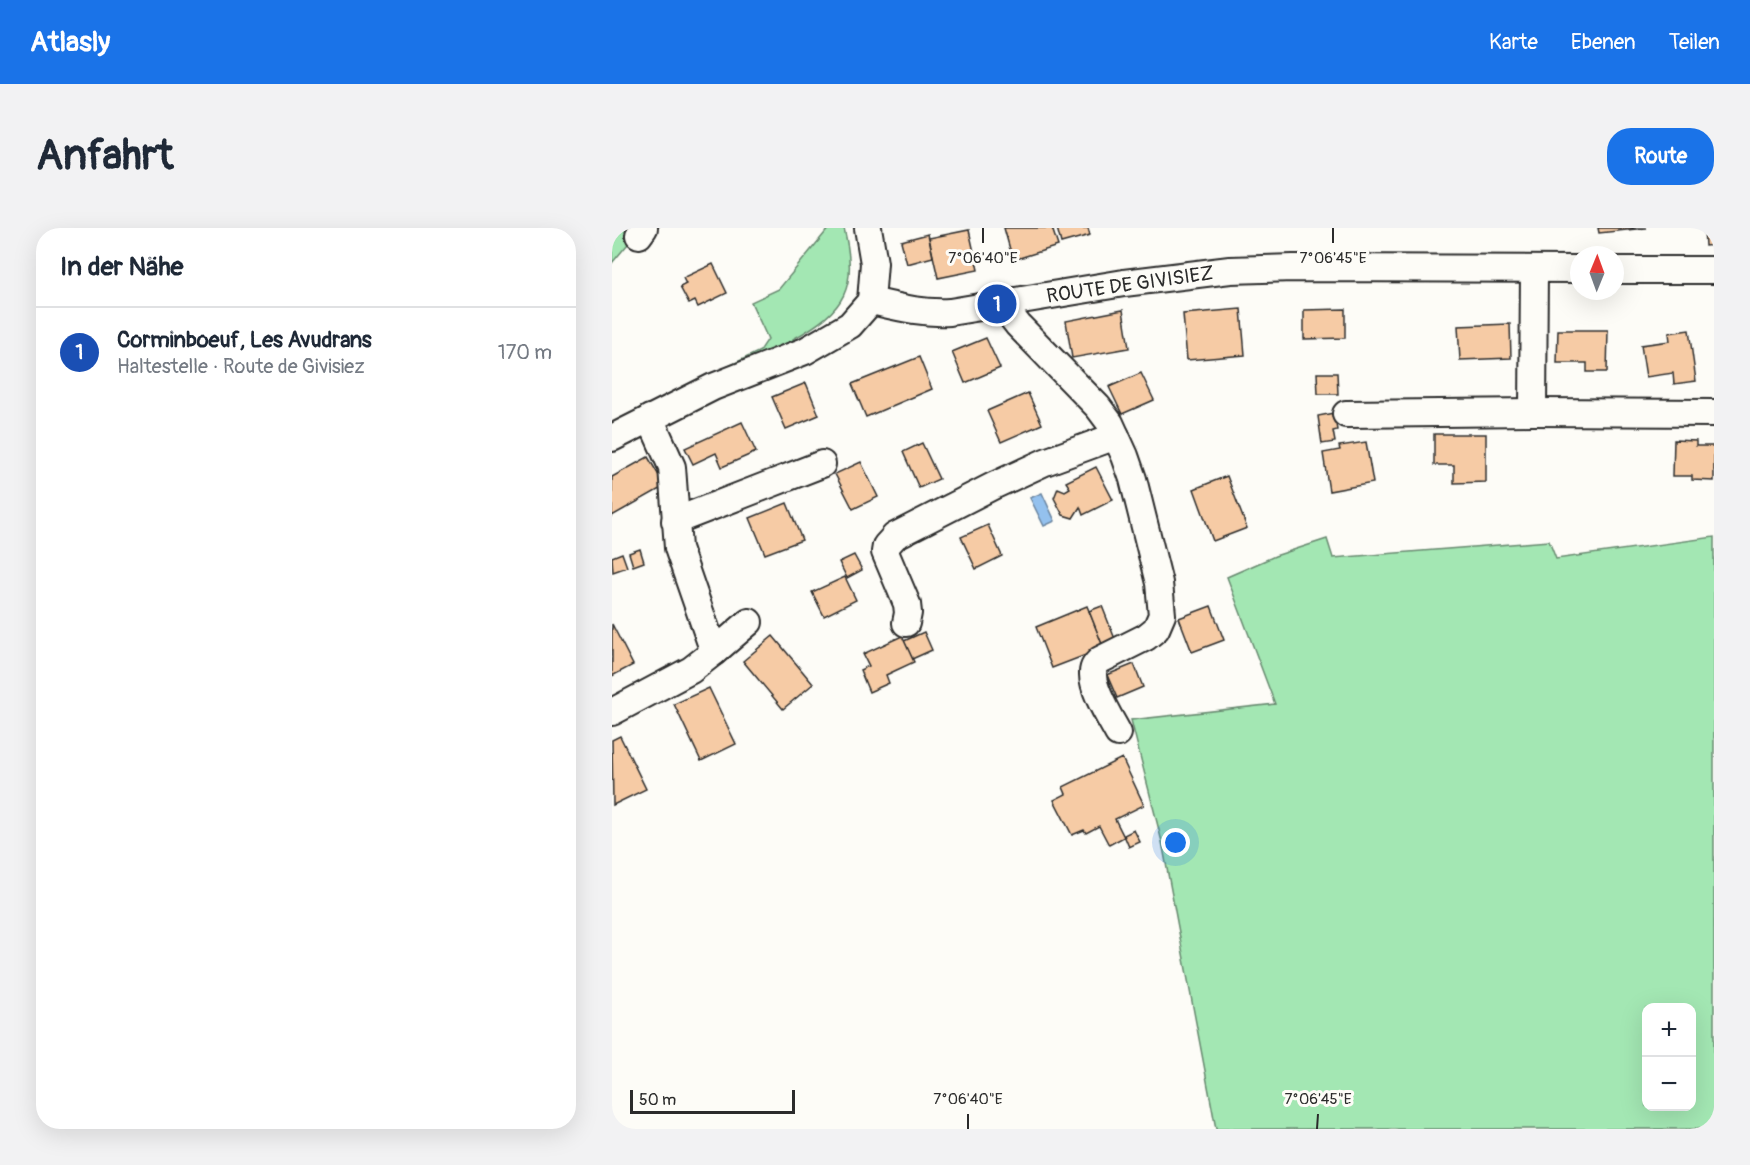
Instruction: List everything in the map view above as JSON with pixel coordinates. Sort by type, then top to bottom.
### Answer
[{"type":"street","points":[[612,438],[713,387],[805,351],[850,325],[872,301],[874,263],[868,228]]},
{"type":"street","name":"ROUTE DE GIVISIEZ","points":[[872,301],[936,313],[1144,280],[1248,269],[1570,269]]},
{"type":"street","points":[[1533,412],[1534,269]]},
{"type":"street","points":[[1624,270],[1714,270]]},
{"type":"street","points":[[1001,303],[1018,325],[1098,407],[1110,423],[1133,479],[1159,583],[1162,615],[1156,629],[1146,637],[1100,660],[1094,667],[1096,687],[1118,733]]},
{"type":"street","points":[[1346,414],[1714,413]]},
{"type":"street","points":[[650,418],[672,467],[678,548],[714,651]]},
{"type":"street","points":[[906,623],[907,604],[885,552],[890,540],[984,490],[1045,462],[1116,436]]},
{"type":"street","points":[[675,521],[822,464]]},
{"type":"street","points":[[612,711],[691,670],[749,622]]},
{"type":"green space","points":[[612,228],[635,228],[633,238],[612,263]]},
{"type":"green space","points":[[829,228],[844,228],[848,249],[848,282],[844,295],[836,307],[825,318],[793,339],[795,346],[706,377],[760,351],[768,339],[751,302],[779,289]]},
{"type":"green space","points":[[1714,537],[1714,1129],[1216,1129],[1162,842],[1131,720],[1275,704],[1227,577],[1275,556],[1327,539],[1333,558],[1549,541],[1556,559]]},
{"type":"water","points":[[1042,493],[1055,521],[1044,526],[1030,498]]},
{"type":"building","points":[[1004,228],[1052,228],[1058,246],[1013,260]]},
{"type":"building","points":[[1057,228],[1088,228],[1090,235],[1061,243]]},
{"type":"building","points":[[1598,228],[1646,228],[1599,233]]},
{"type":"building","points":[[1704,228],[1714,228],[1714,245],[1705,246]]},
{"type":"building","points":[[969,230],[978,270],[938,278],[929,238]]},
{"type":"building","points":[[928,234],[933,257],[907,264],[901,241]]},
{"type":"building","points":[[713,264],[727,293],[698,307],[695,301],[689,304],[680,287],[686,284],[683,278]]},
{"type":"building","points":[[1241,309],[1245,355],[1187,360],[1183,314]]},
{"type":"building","points":[[1345,309],[1345,338],[1304,339],[1304,310]]},
{"type":"building","points":[[1123,310],[1129,348],[1072,358],[1066,321]]},
{"type":"building","points":[[1510,324],[1511,358],[1460,360],[1458,326]]},
{"type":"building","points":[[1558,330],[1608,330],[1607,372],[1587,372],[1587,363],[1557,363]]},
{"type":"building","points":[[1689,330],[1696,381],[1674,384],[1673,373],[1646,377],[1641,345],[1670,341],[1669,333]]},
{"type":"building","points":[[986,338],[1000,368],[965,383],[952,352]]},
{"type":"building","points":[[919,357],[932,389],[866,417],[852,384]]},
{"type":"building","points":[[1141,373],[1154,400],[1122,414],[1109,387]]},
{"type":"building","points":[[1317,373],[1337,373],[1338,394],[1318,394]]},
{"type":"building","points":[[806,383],[819,415],[786,429],[772,397]]},
{"type":"building","points":[[1028,393],[1042,424],[1001,442],[987,411]]},
{"type":"building","points":[[1334,413],[1337,430],[1333,431],[1335,442],[1322,444],[1318,416]]},
{"type":"building","points":[[742,422],[756,452],[722,467],[716,453],[693,464],[685,448]]},
{"type":"building","points":[[1434,434],[1486,434],[1486,482],[1454,483],[1454,465],[1434,465]]},
{"type":"building","points":[[1674,440],[1696,441],[1696,446],[1714,446],[1714,481],[1692,480],[1692,476],[1673,476]]},
{"type":"building","points":[[1366,442],[1373,483],[1329,491],[1323,453],[1340,450],[1339,446]]},
{"type":"building","points":[[922,443],[939,479],[919,488],[903,452]]},
{"type":"building","points":[[648,457],[665,486],[612,516],[612,477]]},
{"type":"building","points":[[861,462],[878,497],[853,509],[835,474]]},
{"type":"building","points":[[1096,467],[1113,500],[1083,515],[1080,507],[1073,518],[1063,515],[1054,498],[1058,488],[1065,491],[1070,488],[1066,482]]},
{"type":"building","points":[[1227,476],[1247,528],[1213,541],[1194,489]]},
{"type":"building","points":[[787,503],[802,540],[765,554],[750,518]]},
{"type":"building","points":[[988,525],[1002,556],[976,569],[961,537]]},
{"type":"building","points":[[640,549],[644,562],[633,566],[629,553]]},
{"type":"building","points":[[622,553],[627,567],[613,572],[612,557]]},
{"type":"building","points":[[854,555],[862,570],[847,578],[839,562]]},
{"type":"building","points":[[845,577],[856,600],[824,616],[812,592]]},
{"type":"building","points":[[1087,606],[1104,648],[1052,668],[1036,627]]},
{"type":"building","points":[[1102,606],[1115,639],[1102,644],[1089,611]]},
{"type":"building","points":[[1211,606],[1224,640],[1192,652],[1179,618]]},
{"type":"building","points":[[612,624],[633,665],[612,676]]},
{"type":"building","points":[[924,632],[932,650],[912,659],[904,641]]},
{"type":"building","points":[[773,636],[813,684],[783,709],[743,661]]},
{"type":"building","points":[[902,636],[914,662],[886,675],[889,683],[869,692],[860,670],[869,666],[863,654]]},
{"type":"building","points":[[1134,664],[1143,687],[1117,698],[1107,675]]},
{"type":"building","points":[[709,688],[736,744],[701,761],[674,704]]},
{"type":"building","points":[[620,736],[646,789],[613,805],[612,740]]},
{"type":"building","points":[[1122,758],[1144,805],[1115,819],[1124,837],[1109,845],[1099,826],[1086,833],[1084,830],[1072,835],[1054,800],[1066,794],[1063,787]]},
{"type":"building","points":[[1134,830],[1140,842],[1129,847],[1124,835]]},
{"type":"place","name":"Corminboeuf, Les Avudrans","points":[[997,304]]}]
